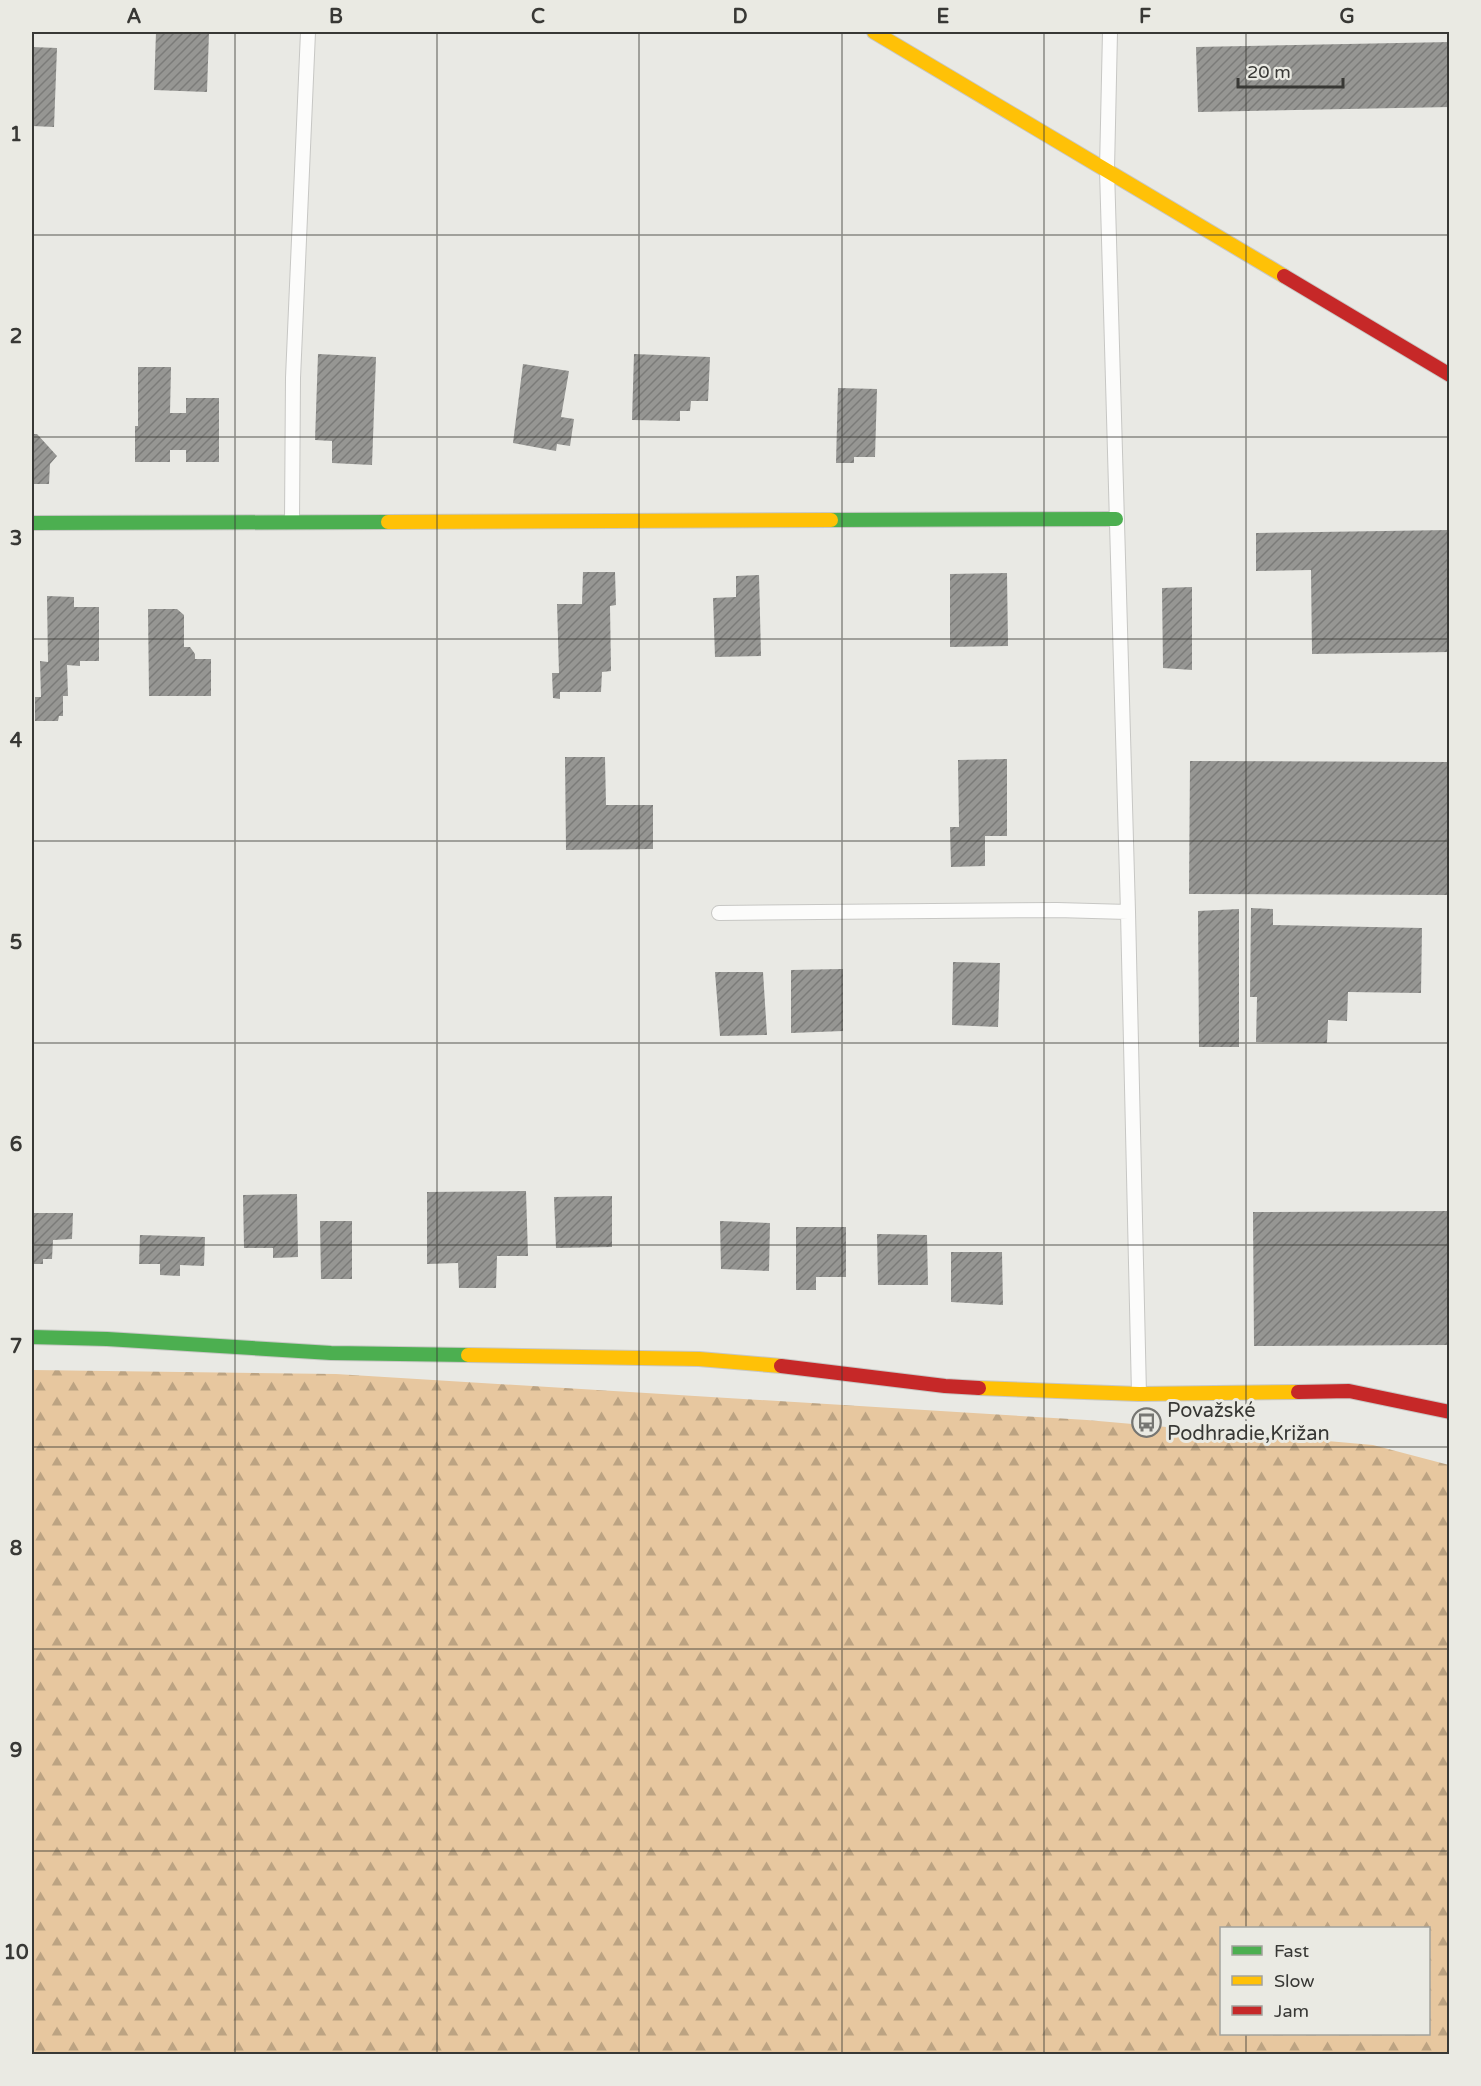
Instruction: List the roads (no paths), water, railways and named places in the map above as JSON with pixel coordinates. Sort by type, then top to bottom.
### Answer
[{"type":"street","points":[[874,32],[1449,375]]},
{"type":"street","points":[[32,524],[1116,519]]},
{"type":"street","points":[[32,1337],[107,1339],[331,1353],[699,1359],[802,1368],[945,1386],[1139,1394],[1349,1391],[1449,1412]]},
{"type":"lane","points":[[291,522],[292,378],[308,32]]},
{"type":"lane","points":[[1110,32],[1107,169],[1139,1394]]},
{"type":"lane","points":[[719,913],[1057,910],[1128,912]]},
{"type":"place","name":"Považské Podhradie,Križan","points":[[1146,1422]]}]
